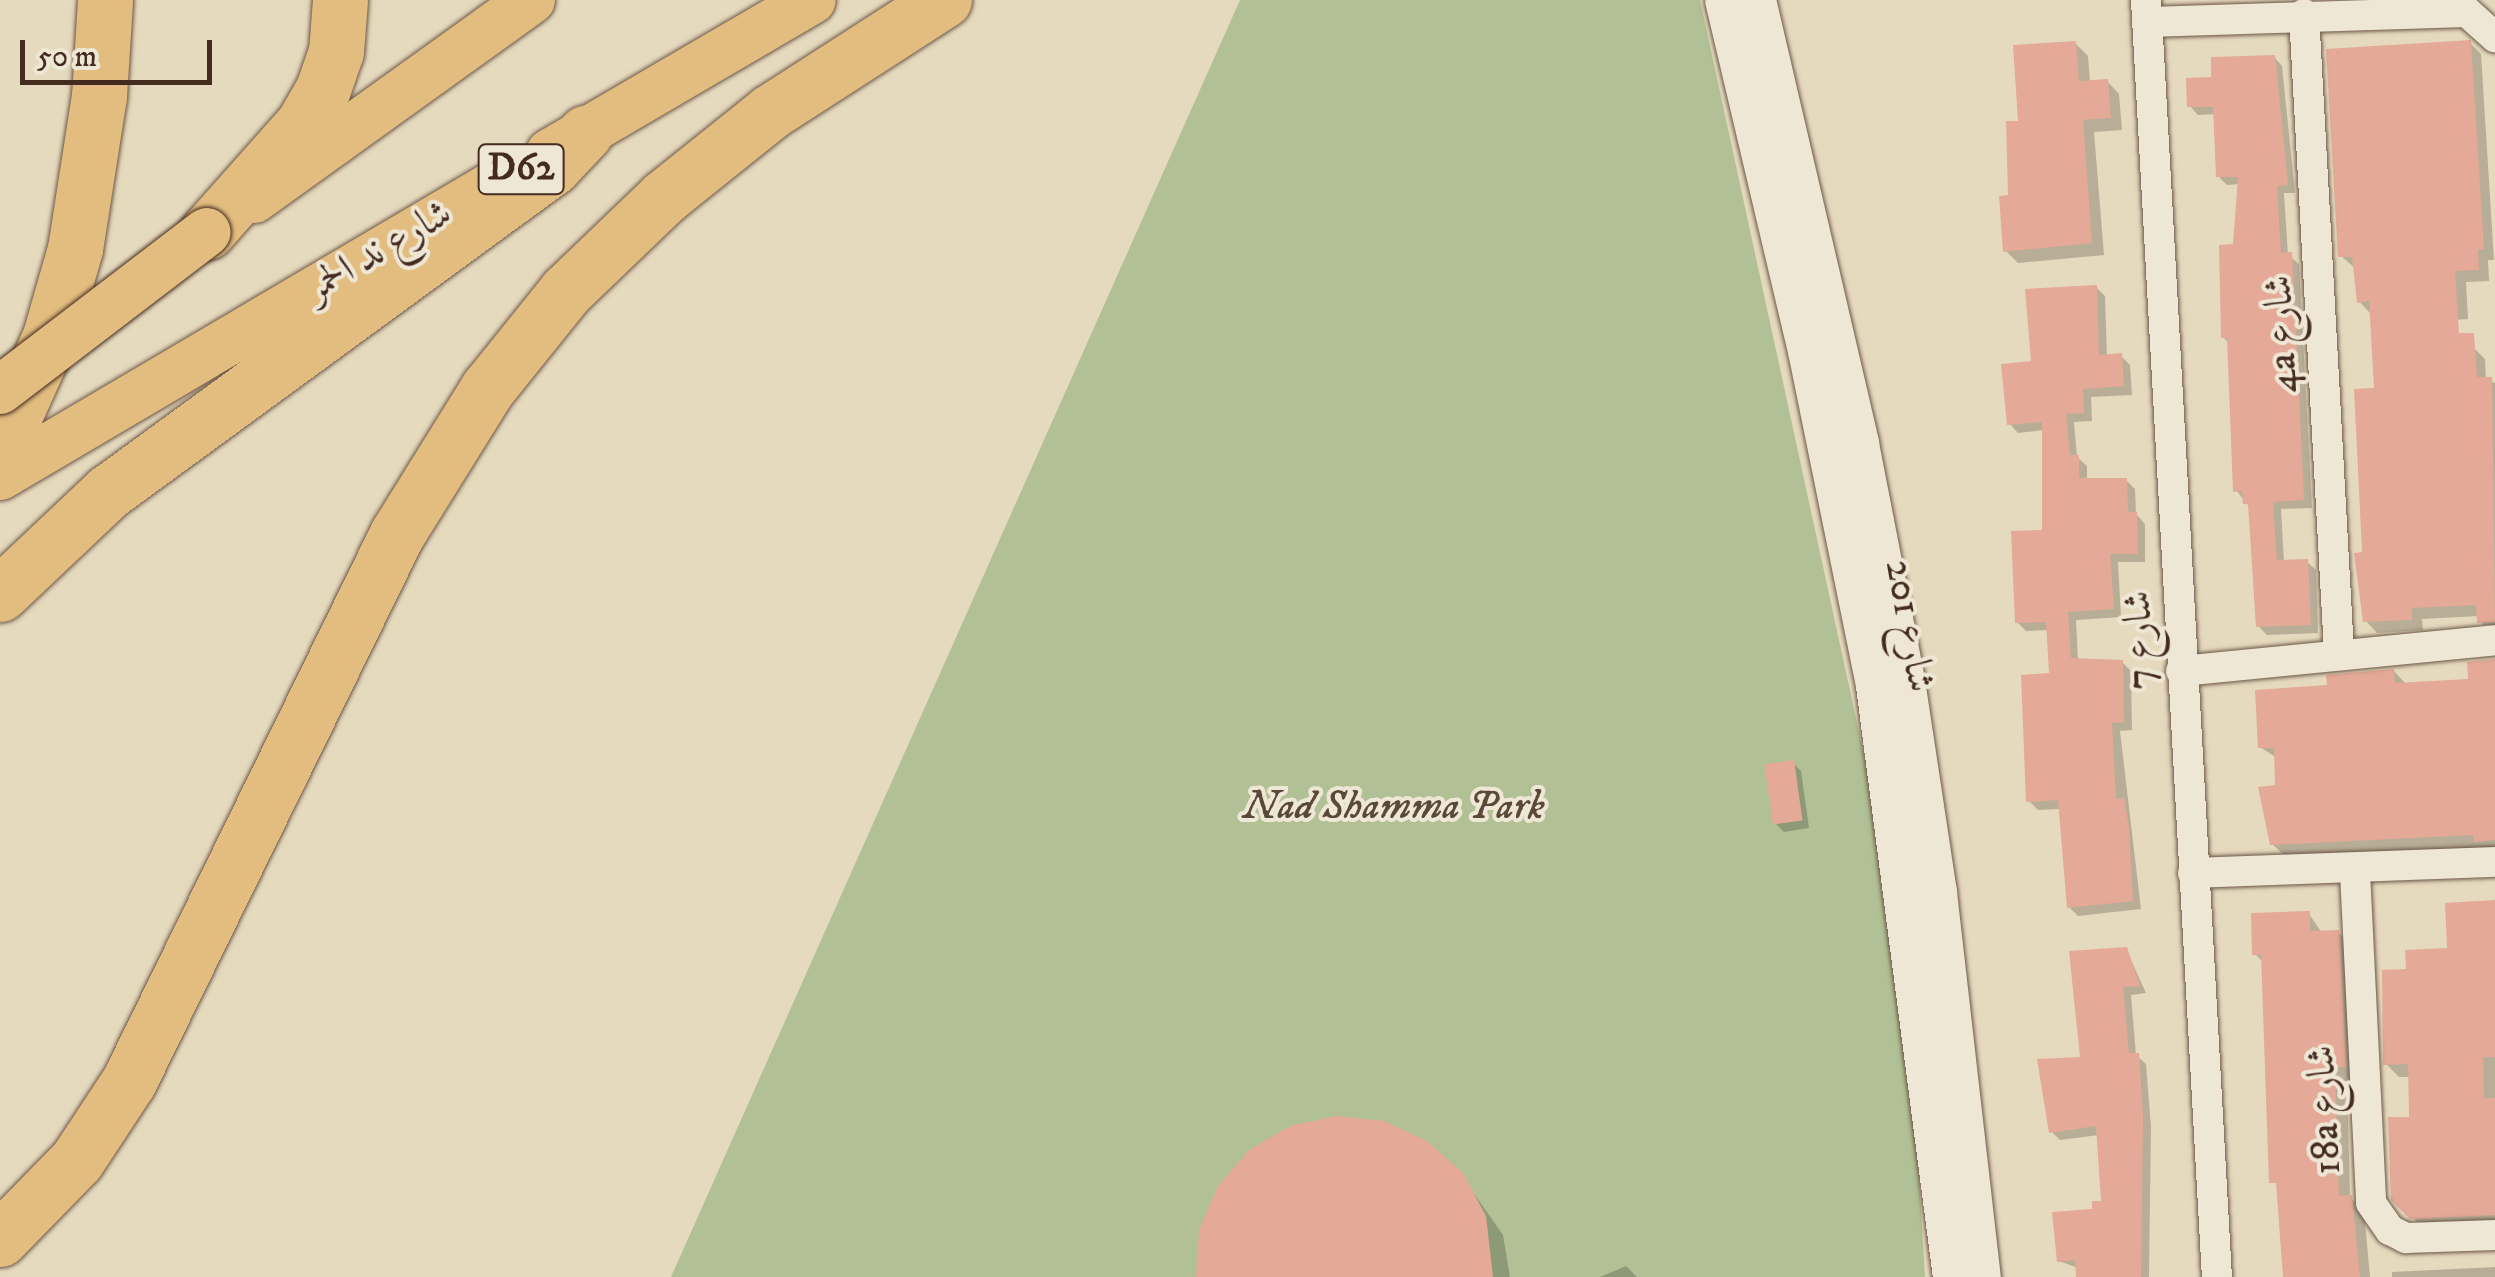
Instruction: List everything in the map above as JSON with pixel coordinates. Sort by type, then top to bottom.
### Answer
[{"type":"highway","points":[[0,448],[50,336],[75,249],[100,96],[105,0]]},
{"type":"highway","points":[[208,232],[303,124],[324,89],[336,52],[340,0]]},
{"type":"highway","points":[[0,1239],[77,1160],[130,1082],[397,534],[488,388],[566,291],[664,197],[770,112],[944,0]]},
{"type":"highway","points":[[0,594],[108,492],[553,167],[585,133]]},
{"type":"main road","points":[[0,390],[208,232],[532,0]]},
{"type":"main road","name":"شارع ند الحمر","points":[[0,476],[230,336],[812,0]]},
{"type":"street","name":"شارع 201","points":[[1724,0],[1807,351],[1875,686],[1952,1277]]},
{"type":"street","name":"شارع 201","points":[[1757,0],[1860,444],[1906,681],[1938,892],[1982,1277]]},
{"type":"street","points":[[2147,11],[2467,12],[2495,37]]},
{"type":"street","name":"شارع 7","points":[[2147,11],[2217,1277]]},
{"type":"street","name":"4a شارع","points":[[2304,14],[2339,650]]},
{"type":"street","points":[[2181,671],[2339,650],[2495,640]]},
{"type":"street","points":[[2193,873],[2355,872],[2495,862]]},
{"type":"street","name":"18a شارع","points":[[2355,872],[2371,1203],[2378,1218],[2406,1238],[2495,1235]]},
{"type":"green space","name":"Nad Shamma Park","points":[[1240,0],[1700,0],[1905,944],[1925,1277],[671,1277]]},
{"type":"building","points":[[2471,40],[2484,249],[2478,250],[2479,270],[2455,271],[2459,333],[2474,333],[2477,377],[2492,377],[2495,622],[2477,623],[2476,605],[2412,608],[2412,620],[2363,622],[2354,553],[2362,552],[2354,389],[2374,388],[2369,301],[2357,303],[2352,257],[2338,257],[2326,49]]},
{"type":"building","points":[[2076,41],[2079,81],[2108,79],[2111,118],[2083,120],[2092,243],[2003,252],[1999,196],[2008,195],[2006,121],[2018,121],[2013,45]]},
{"type":"building","points":[[2275,55],[2288,185],[2277,186],[2281,253],[2292,252],[2304,500],[2273,502],[2277,560],[2308,559],[2311,625],[2256,627],[2248,504],[2243,504],[2242,491],[2233,492],[2227,338],[2221,338],[2219,245],[2233,244],[2238,177],[2216,177],[2213,107],[2187,107],[2186,78],[2211,77],[2211,57]]},
{"type":"building","points":[[2097,285],[2099,355],[2122,353],[2124,386],[2083,389],[2084,413],[2066,414],[2070,455],[2079,455],[2079,478],[2127,478],[2128,512],[2137,512],[2138,554],[2110,554],[2114,609],[2068,612],[2071,658],[2123,660],[2124,722],[2112,723],[2116,799],[2124,798],[2129,828],[2133,901],[2067,908],[2058,800],[2026,802],[2021,675],[2049,673],[2046,622],[2015,623],[2011,531],[2042,530],[2042,422],[2007,425],[2001,364],[2031,361],[2025,289]]},
{"type":"building","points":[[2495,659],[2495,840],[2474,842],[2473,835],[2270,845],[2258,787],[2275,785],[2274,748],[2258,748],[2255,690],[2327,685],[2326,675],[2394,669],[2395,683],[2468,679],[2467,662]]},
{"type":"building","points":[[1794,760],[1802,820],[1773,825],[1764,764]]},
{"type":"building","points":[[2495,900],[2495,1057],[2483,1057],[2484,1098],[2495,1098],[2495,1215],[2410,1219],[2391,1200],[2388,1117],[2409,1117],[2408,1064],[2383,1065],[2382,970],[2406,969],[2405,950],[2447,948],[2445,903]]},
{"type":"building","points":[[2310,911],[2310,931],[2339,930],[2346,1067],[2335,1068],[2339,1196],[2352,1195],[2360,1277],[2283,1277],[2276,1183],[2269,1183],[2261,955],[2252,955],[2251,913]]},
{"type":"building","points":[[2127,947],[2140,986],[2123,987],[2129,1053],[2139,1053],[2143,1117],[2141,1277],[2076,1277],[2075,1260],[2057,1262],[2052,1212],[2092,1209],[2092,1201],[2101,1201],[2096,1126],[2049,1133],[2037,1059],[2080,1057],[2069,951]]},
{"type":"building","points":[[1336,1116],[1384,1121],[1427,1141],[1463,1173],[1486,1216],[1493,1277],[1196,1277],[1199,1230],[1218,1186],[1249,1150],[1290,1126]]}]
